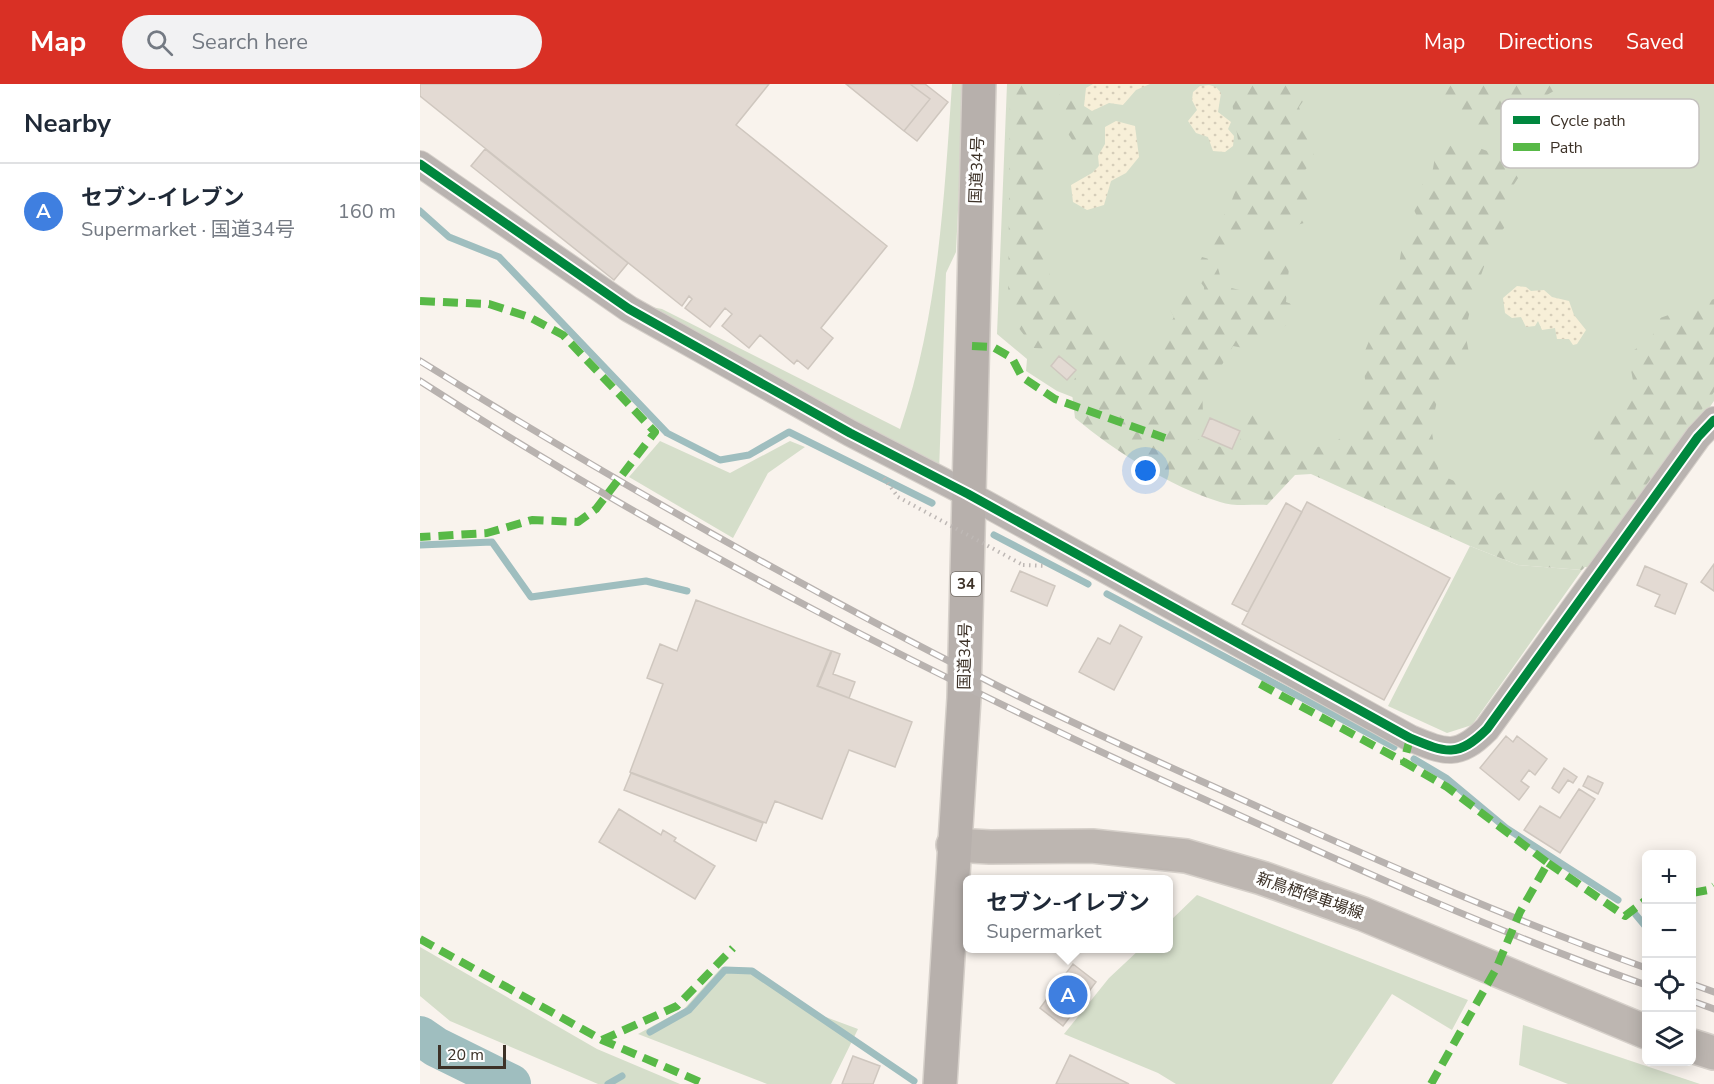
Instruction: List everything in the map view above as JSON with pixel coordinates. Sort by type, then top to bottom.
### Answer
[{"type":"highway","name":"国道34号","points":[[940,1084],[953,845],[964,698],[979,84]]},
{"type":"main road","name":"新鳥栖停車場線","points":[[953,845],[1092,846],[1186,856],[1262,878],[1363,914],[1642,1030]]},
{"type":"main road","points":[[1696,1047],[1714,1053]]},
{"type":"street","points":[[420,164],[629,309],[850,433],[968,494],[1410,738],[1437,749],[1455,751],[1471,744],[1487,729],[1698,437],[1712,424]]},
{"type":"path","points":[[898,497],[1023,565]]},
{"type":"green space","points":[[952,84],[964,84],[956,252],[946,273],[939,472],[630,303],[662,309],[900,429],[913,387],[931,302],[942,215]]},
{"type":"green space","points":[[1007,84],[1714,84],[1714,401],[1595,568],[1516,559],[1317,469],[1261,471],[1057,391],[1026,371],[1027,359],[997,334]]},
{"type":"green space","points":[[1010,84],[1047,84],[1045,200],[1050,281],[1071,306],[1091,319],[1134,360],[1159,343],[1174,317],[1164,299],[1188,292],[1193,307],[1205,302],[1204,287],[1194,273],[1202,257],[1216,261],[1223,286],[1248,292],[1267,282],[1268,273],[1255,260],[1266,250],[1282,251],[1290,256],[1286,302],[1294,305],[1296,321],[1272,332],[1266,342],[1254,350],[1233,346],[1219,370],[1202,386],[1203,414],[1197,439],[1235,452],[1244,431],[1236,423],[1241,413],[1278,415],[1272,432],[1295,452],[1331,444],[1358,428],[1367,393],[1362,358],[1374,329],[1380,292],[1398,271],[1402,246],[1420,223],[1409,199],[1432,174],[1437,146],[1471,145],[1490,152],[1501,153],[1501,168],[1519,168],[1522,172],[1509,192],[1510,221],[1493,241],[1473,298],[1465,332],[1471,364],[1439,393],[1431,427],[1439,474],[1491,498],[1512,486],[1576,492],[1611,474],[1609,457],[1587,433],[1607,408],[1635,391],[1628,354],[1651,339],[1660,318],[1714,299],[1714,392],[1608,544],[1582,570],[1518,565],[1470,546],[1311,474],[1295,475],[1267,505],[1225,504],[1182,487],[1125,455],[1075,418],[1071,385],[1081,368],[1058,349],[1034,348],[1008,314]]},
{"type":"green space","points":[[1063,84],[1086,84],[1081,95],[1082,106],[1093,120],[1097,135],[1094,169],[1077,175],[1078,149],[1067,132],[1056,106]]},
{"type":"green space","points":[[1229,84],[1315,84],[1299,107],[1315,159],[1297,179],[1310,196],[1311,221],[1276,231],[1238,235],[1234,248],[1217,252],[1211,242],[1211,230],[1228,210],[1243,171]]},
{"type":"green space","points":[[1432,84],[1574,84],[1556,90],[1543,99],[1501,99],[1501,128],[1489,129],[1449,114],[1426,91]]},
{"type":"green space","points":[[660,441],[730,473],[790,441],[805,447],[768,473],[733,538],[629,477]]},
{"type":"green space","points":[[1470,546],[1518,565],[1582,570],[1472,725],[1447,733],[1388,706]]},
{"type":"green space","points":[[1197,895],[1468,1000],[1452,1030],[1392,994],[1332,1084],[1176,1084],[1158,1073],[1064,1034],[1109,978],[1136,953],[1173,953],[1173,918]]},
{"type":"green space","points":[[420,947],[597,1049],[680,1084],[598,1084],[450,1021],[420,996]]},
{"type":"green space","points":[[722,967],[753,968],[815,1013],[858,1029],[831,1084],[767,1084],[638,1034],[684,1009]]},
{"type":"green space","points":[[1523,1025],[1700,1084],[1568,1084],[1519,1065]]},
{"type":"sand","points":[[1093,84],[1150,84],[1136,90],[1123,105],[1109,103],[1092,111],[1084,106],[1086,88]]},
{"type":"sand","points":[[1200,86],[1216,87],[1221,93],[1218,112],[1231,122],[1228,129],[1234,136],[1233,146],[1225,152],[1213,151],[1208,137],[1196,133],[1188,121],[1197,110],[1192,100],[1193,92]]},
{"type":"sand","points":[[1116,121],[1135,126],[1139,157],[1126,173],[1111,181],[1104,205],[1087,210],[1073,202],[1071,185],[1092,173],[1099,166],[1098,156],[1105,144],[1105,127]]},
{"type":"sand","points":[[1517,286],[1526,287],[1531,291],[1544,290],[1552,297],[1569,301],[1574,315],[1586,330],[1577,344],[1573,345],[1569,339],[1557,339],[1555,328],[1542,330],[1538,321],[1535,326],[1526,327],[1521,317],[1512,318],[1505,313],[1503,298]]},
{"type":"building","points":[[420,84],[769,84],[736,125],[887,246],[821,328],[833,338],[808,369],[797,360],[794,364],[760,335],[749,348],[722,326],[732,314],[725,308],[710,327],[685,308],[692,299],[689,296],[682,306],[420,96]]},
{"type":"building","points":[[846,84],[910,84],[930,99],[904,131]]},
{"type":"building","points":[[910,84],[925,84],[948,102],[917,141],[904,131],[930,99]]},
{"type":"building","points":[[485,149],[628,263],[614,280],[471,166]]},
{"type":"building","points":[[1059,356],[1076,370],[1067,380],[1051,366]]},
{"type":"building","points":[[1210,418],[1240,431],[1232,449],[1202,436]]},
{"type":"building","points":[[1307,502],[1450,578],[1384,700],[1242,624]]},
{"type":"building","points":[[1286,503],[1302,512],[1248,612],[1232,604]]},
{"type":"building","points":[[1714,564],[1714,591],[1701,582]]},
{"type":"building","points":[[1645,566],[1687,584],[1675,614],[1655,606],[1660,595],[1637,585]]},
{"type":"building","points":[[1020,571],[1055,586],[1047,606],[1011,591]]},
{"type":"building","points":[[696,600],[831,651],[817,686],[912,722],[895,767],[849,750],[822,819],[775,801],[766,823],[630,772],[663,684],[647,678],[660,644],[677,651]]},
{"type":"building","points":[[1120,625],[1142,637],[1114,690],[1079,672],[1098,638],[1110,644]]},
{"type":"building","points":[[832,651],[840,654],[833,674],[855,682],[849,698],[818,686]]},
{"type":"building","points":[[1506,736],[1513,742],[1517,736],[1547,759],[1535,775],[1529,770],[1521,781],[1529,787],[1519,800],[1480,768]]},
{"type":"building","points":[[1564,768],[1577,777],[1573,783],[1568,780],[1559,793],[1552,788]]},
{"type":"building","points":[[631,773],[763,823],[756,841],[624,790]]},
{"type":"building","points":[[1588,776],[1603,783],[1598,794],[1583,786]]},
{"type":"building","points":[[1579,789],[1595,799],[1560,853],[1524,830],[1540,806],[1560,818]]},
{"type":"building","points":[[619,809],[661,835],[663,830],[676,838],[674,841],[715,866],[695,899],[599,842]]},
{"type":"building","points":[[1073,964],[1096,982],[1063,1026],[1040,1008]]},
{"type":"building","points":[[1070,1055],[1129,1084],[1056,1084]]},
{"type":"building","points":[[853,1056],[880,1066],[873,1084],[842,1084]]},
{"type":"waterway","points":[[420,211],[449,237],[499,257],[667,433],[720,460],[749,455],[789,432],[932,503]]},
{"type":"waterway","points":[[994,535],[1088,584]]},
{"type":"waterway","points":[[420,545],[492,542],[531,597],[646,581],[687,591]]},
{"type":"waterway","points":[[1107,594],[1394,747]]},
{"type":"waterway","points":[[1414,759],[1446,778],[1506,828],[1618,900]]},
{"type":"waterway","points":[[1636,915],[1642,922]]},
{"type":"waterway","points":[[650,1032],[689,1010],[725,970],[752,971],[914,1081]]},
{"type":"waterway","points":[[420,1036],[436,1047],[511,1084]]},
{"type":"waterway","points":[[608,1084],[622,1076]]},
{"type":"railway","points":[[420,361],[560,446],[773,568],[1024,699],[1092,732],[1406,872],[1502,913],[1642,966]]},
{"type":"railway","points":[[420,381],[614,499],[713,555],[914,661],[1118,760],[1379,878],[1539,945],[1642,984]]},
{"type":"railway","points":[[1696,985],[1714,992]]},
{"type":"railway","points":[[1696,1002],[1714,1009]]},
{"type":"marked path","points":[[420,301],[489,304],[529,317],[563,335],[655,432],[596,509],[578,522],[532,520],[487,533],[420,537]]},
{"type":"marked path","points":[[972,346],[993,347],[1012,358],[1022,377],[1055,399],[1165,438]]},
{"type":"marked path","points":[[1260,684],[1404,762]]},
{"type":"marked path","points":[[1410,738],[1404,762],[1447,787],[1548,863],[1520,912],[1496,969],[1431,1084]]},
{"type":"marked path","points":[[1548,863],[1625,916],[1642,903]]},
{"type":"marked path","points":[[1696,892],[1708,890],[1714,886]]},
{"type":"marked path","points":[[420,939],[602,1040],[705,1084]]},
{"type":"marked path","points":[[602,1040],[677,1006],[733,948]]},
{"type":"cycle path","points":[[420,164],[629,309],[850,433],[968,494],[1410,738],[1443,749],[1459,749],[1468,745],[1487,729],[1698,437],[1714,420]]},
{"type":"place","name":"セブン-イレブン","points":[[1068,995]]}]
